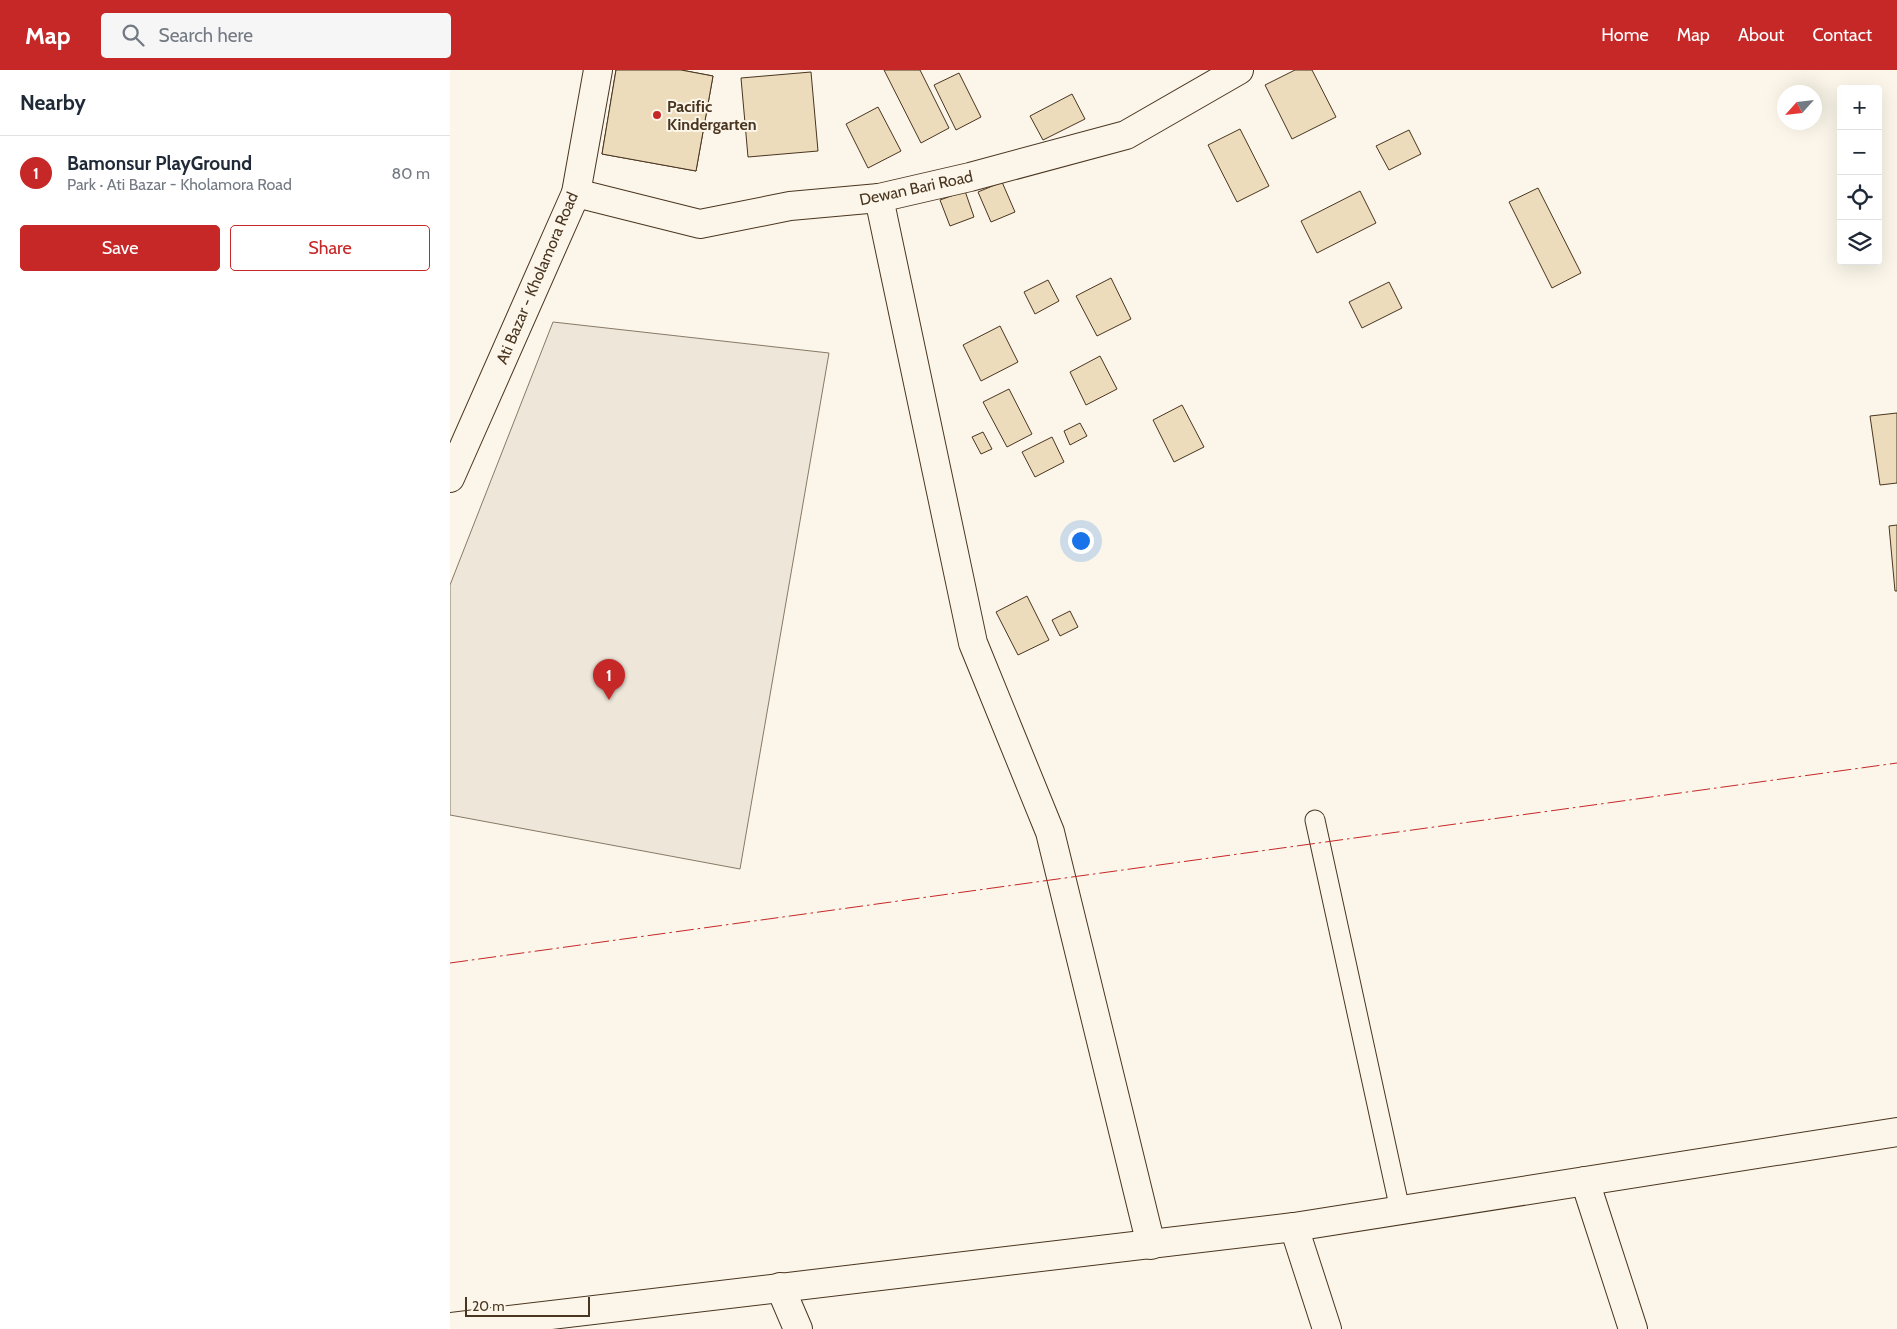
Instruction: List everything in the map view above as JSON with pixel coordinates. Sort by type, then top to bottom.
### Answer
[{"type":"street","name":"Ati Bazar - Kholamora Road","points":[[450,478],[576,193],[598,70]]},
{"type":"street","name":"Dewan Bari Road","points":[[576,193],[700,224],[790,206],[879,198],[970,177],[1126,135],[1239,70]]},
{"type":"street","points":[[879,198],[973,642],[1050,832],[1151,1245]]},
{"type":"street","points":[[450,1327],[1294,1227],[1897,1132]]},
{"type":"street","points":[[1585,1181],[1633,1329]]},
{"type":"street","points":[[1294,1227],[1326,1329]]},
{"type":"street","points":[[780,1287],[798,1329]]},
{"type":"lane","points":[[1315,820],[1400,1210]]},
{"type":"shaded area","points":[[553,322],[829,353],[740,869],[450,815],[450,585]]},
{"type":"building","name":"Pacific Kindergarten","points":[[616,70],[681,70],[713,76],[696,171],[602,154]]},
{"type":"building","name":"Pacific Kindergarten","points":[[616,70],[681,70],[713,76],[696,171],[602,154]]},
{"type":"building","points":[[884,70],[920,70],[949,128],[921,143]]},
{"type":"building","points":[[1295,70],[1312,70],[1336,117],[1292,139],[1265,85]]},
{"type":"building","points":[[811,72],[818,151],[748,157],[741,78]]},
{"type":"building","points":[[959,73],[981,117],[956,130],[934,85]]},
{"type":"building","points":[[1072,94],[1085,119],[1043,140],[1030,116]]},
{"type":"building","points":[[878,107],[901,151],[868,168],[846,124]]},
{"type":"building","points":[[1240,129],[1269,186],[1237,202],[1208,145]]},
{"type":"building","points":[[1409,130],[1421,154],[1389,170],[1376,146]]},
{"type":"building","points":[[1002,182],[1015,212],[991,222],[978,192]]},
{"type":"building","points":[[1538,188],[1581,273],[1552,288],[1509,202]]},
{"type":"building","points":[[965,191],[974,217],[950,226],[940,200]]},
{"type":"building","points":[[1360,191],[1376,223],[1317,253],[1301,221]]},
{"type":"building","points":[[1111,278],[1131,319],[1097,336],[1076,296]]},
{"type":"building","points":[[1048,280],[1059,301],[1035,314],[1024,292]]},
{"type":"building","points":[[1389,282],[1402,308],[1362,328],[1349,302]]},
{"type":"building","points":[[1000,326],[1018,362],[981,381],[963,345]]},
{"type":"building","points":[[1100,356],[1117,389],[1086,405],[1070,372]]},
{"type":"building","points":[[1009,389],[1032,434],[1007,447],[983,402]]},
{"type":"building","points":[[1182,405],[1204,447],[1174,462],[1153,420]]},
{"type":"building","points":[[1897,413],[1897,483],[1880,485],[1870,416]]},
{"type":"building","points":[[1080,423],[1087,436],[1070,445],[1064,431]]},
{"type":"building","points":[[983,432],[992,449],[981,454],[972,437]]},
{"type":"building","points":[[1052,437],[1064,462],[1035,477],[1022,452]]},
{"type":"building","points":[[1897,525],[1897,591],[1895,591],[1889,526]]},
{"type":"building","points":[[1027,596],[1049,640],[1018,655],[996,612]]},
{"type":"building","points":[[1070,611],[1078,627],[1060,636],[1052,620]]},
{"type":"power","points":[[450,963],[1897,763]]},
{"type":"place","name":"Pacific Kindergarten","points":[[657,115]]},
{"type":"place","name":"Bamonsur PlayGround","points":[[609,700]]}]
